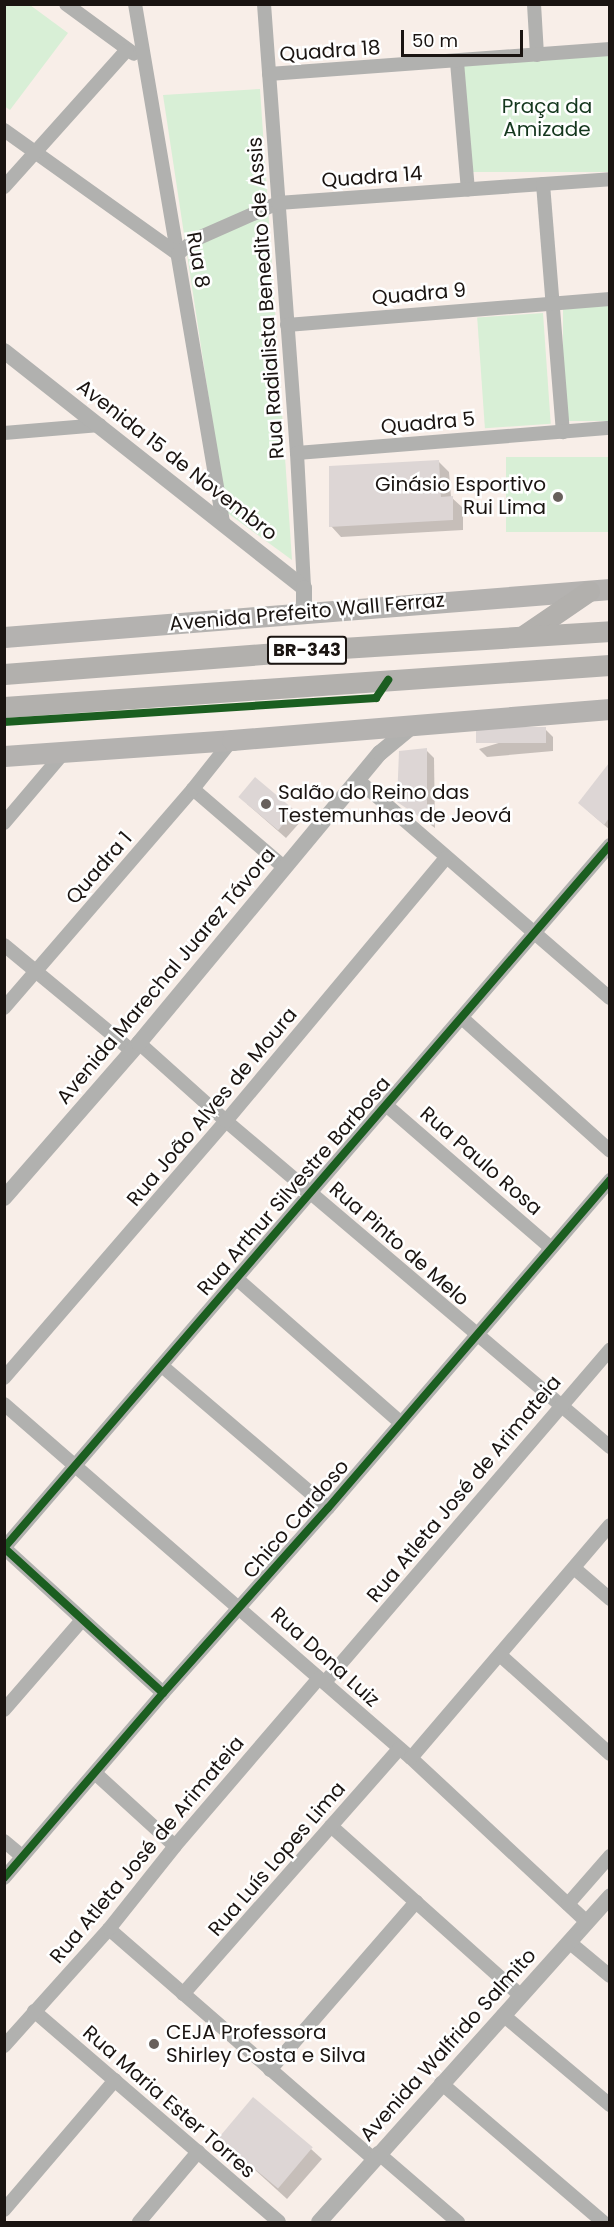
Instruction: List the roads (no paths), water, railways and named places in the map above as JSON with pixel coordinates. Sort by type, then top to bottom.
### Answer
[{"type":"highway","points":[[524,636],[599,590]]},
{"type":"highway","name":"Avenida Prefeito Wall Ferraz","points":[[4,674],[609,631]]},
{"type":"highway","name":"BR-343","points":[[4,707],[609,665]]},
{"type":"main road","name":"Avenida Prefeito Wall Ferraz","points":[[4,638],[599,590]]},
{"type":"main road","points":[[4,756],[609,709]]},
{"type":"street","points":[[66,4],[126,51],[143,58]]},
{"type":"street","name":"Rua 8","points":[[135,4],[223,522]]},
{"type":"street","name":"Rua Radialista Benedito de Assis","points":[[264,4],[297,453],[304,588]]},
{"type":"street","points":[[534,4],[537,55]]},
{"type":"street","name":"Quadra 18","points":[[269,74],[457,62],[609,49]]},
{"type":"street","points":[[4,187],[126,51]]},
{"type":"street","points":[[457,62],[468,190]]},
{"type":"street","points":[[4,130],[178,254]]},
{"type":"street","name":"Quadra 14","points":[[178,254],[194,240],[278,203],[609,180]]},
{"type":"street","points":[[543,184],[563,432]]},
{"type":"street","name":"Quadra 9","points":[[287,325],[609,299]]},
{"type":"street","name":"Avenida 15 de Novembro","points":[[4,351],[304,588]]},
{"type":"street","points":[[4,433],[100,425]]},
{"type":"street","name":"Quadra 5","points":[[297,453],[609,428]]},
{"type":"street","points":[[304,588],[304,613]]},
{"type":"street","name":"Avenida Marechal Juarez Távora","points":[[4,1198],[136,1047],[380,753],[415,724]]},
{"type":"street","points":[[377,727],[380,753]]},
{"type":"street","name":"Quadra 1","points":[[4,1008],[193,789],[232,740]]},
{"type":"street","points":[[4,823],[65,751]]},
{"type":"street","points":[[358,780],[609,998]]},
{"type":"street","points":[[193,789],[285,868]]},
{"type":"street","name":"Rua Arthur Silvestre Barbosa","points":[[4,1548],[609,845]]},
{"type":"street","name":"Rua João Alves de Moura","points":[[4,1378],[226,1121],[447,858]]},
{"type":"street","name":"Rua Pinto de Melo","points":[[4,945],[35,972],[136,1047],[226,1121],[609,1447]]},
{"type":"street","points":[[462,1017],[609,1151]]},
{"type":"street","name":"Rua Paulo Rosa","points":[[386,1105],[550,1247]]},
{"type":"street","name":"Chico Cardoso","points":[[4,1878],[163,1693],[328,1508],[609,1180]]},
{"type":"street","points":[[236,1278],[400,1422]]},
{"type":"street","name":"Rua Atleta José de Arimateia","points":[[4,2046],[109,1929],[175,1846],[609,1349]]},
{"type":"street","points":[[162,1366],[328,1508]]},
{"type":"street","name":"Rua Dona Luiz","points":[[4,1404],[411,1758],[587,1922]]},
{"type":"street","points":[[411,1758],[609,1525]]},
{"type":"street","points":[[4,1548],[163,1693]]},
{"type":"street","points":[[574,1568],[609,1599]]},
{"type":"street","points":[[4,1710],[82,1620]]},
{"type":"street","points":[[500,1655],[609,1754]]},
{"type":"street","name":"Rua Luís Lopes Lima","points":[[183,1995],[399,1749]]},
{"type":"street","points":[[95,1773],[175,1846]]},
{"type":"street","points":[[331,1826],[521,1996]]},
{"type":"street","points":[[4,1841],[22,1856]]},
{"type":"street","points":[[568,1904],[609,1856]]},
{"type":"street","name":"Avenida Walfrido Salmito","points":[[319,2223],[376,2156],[609,1896]]},
{"type":"street","points":[[270,2070],[416,1902]]},
{"type":"street","points":[[109,1929],[270,2070],[458,2223]]},
{"type":"street","points":[[569,1942],[609,1976]]},
{"type":"street","name":"Rua Maria Ester Torres","points":[[34,2011],[279,2223]]},
{"type":"street","points":[[503,2015],[609,2105]]},
{"type":"street","points":[[4,2210],[115,2080]]},
{"type":"street","points":[[441,2083],[603,2223]]},
{"type":"street","points":[[139,2223],[198,2152]]},
{"type":"place","name":"Ginásio Esportivo Rui Lima","points":[[558,497]]},
{"type":"place","name":"Salão do Reino das Testemunhas de Jeová","points":[[266,804]]},
{"type":"place","name":"CEJA Professora Shirley Costa e Silva","points":[[154,2044]]},
{"type":"park label","name":"Praça da Amizade","points":[[547,118]]}]
